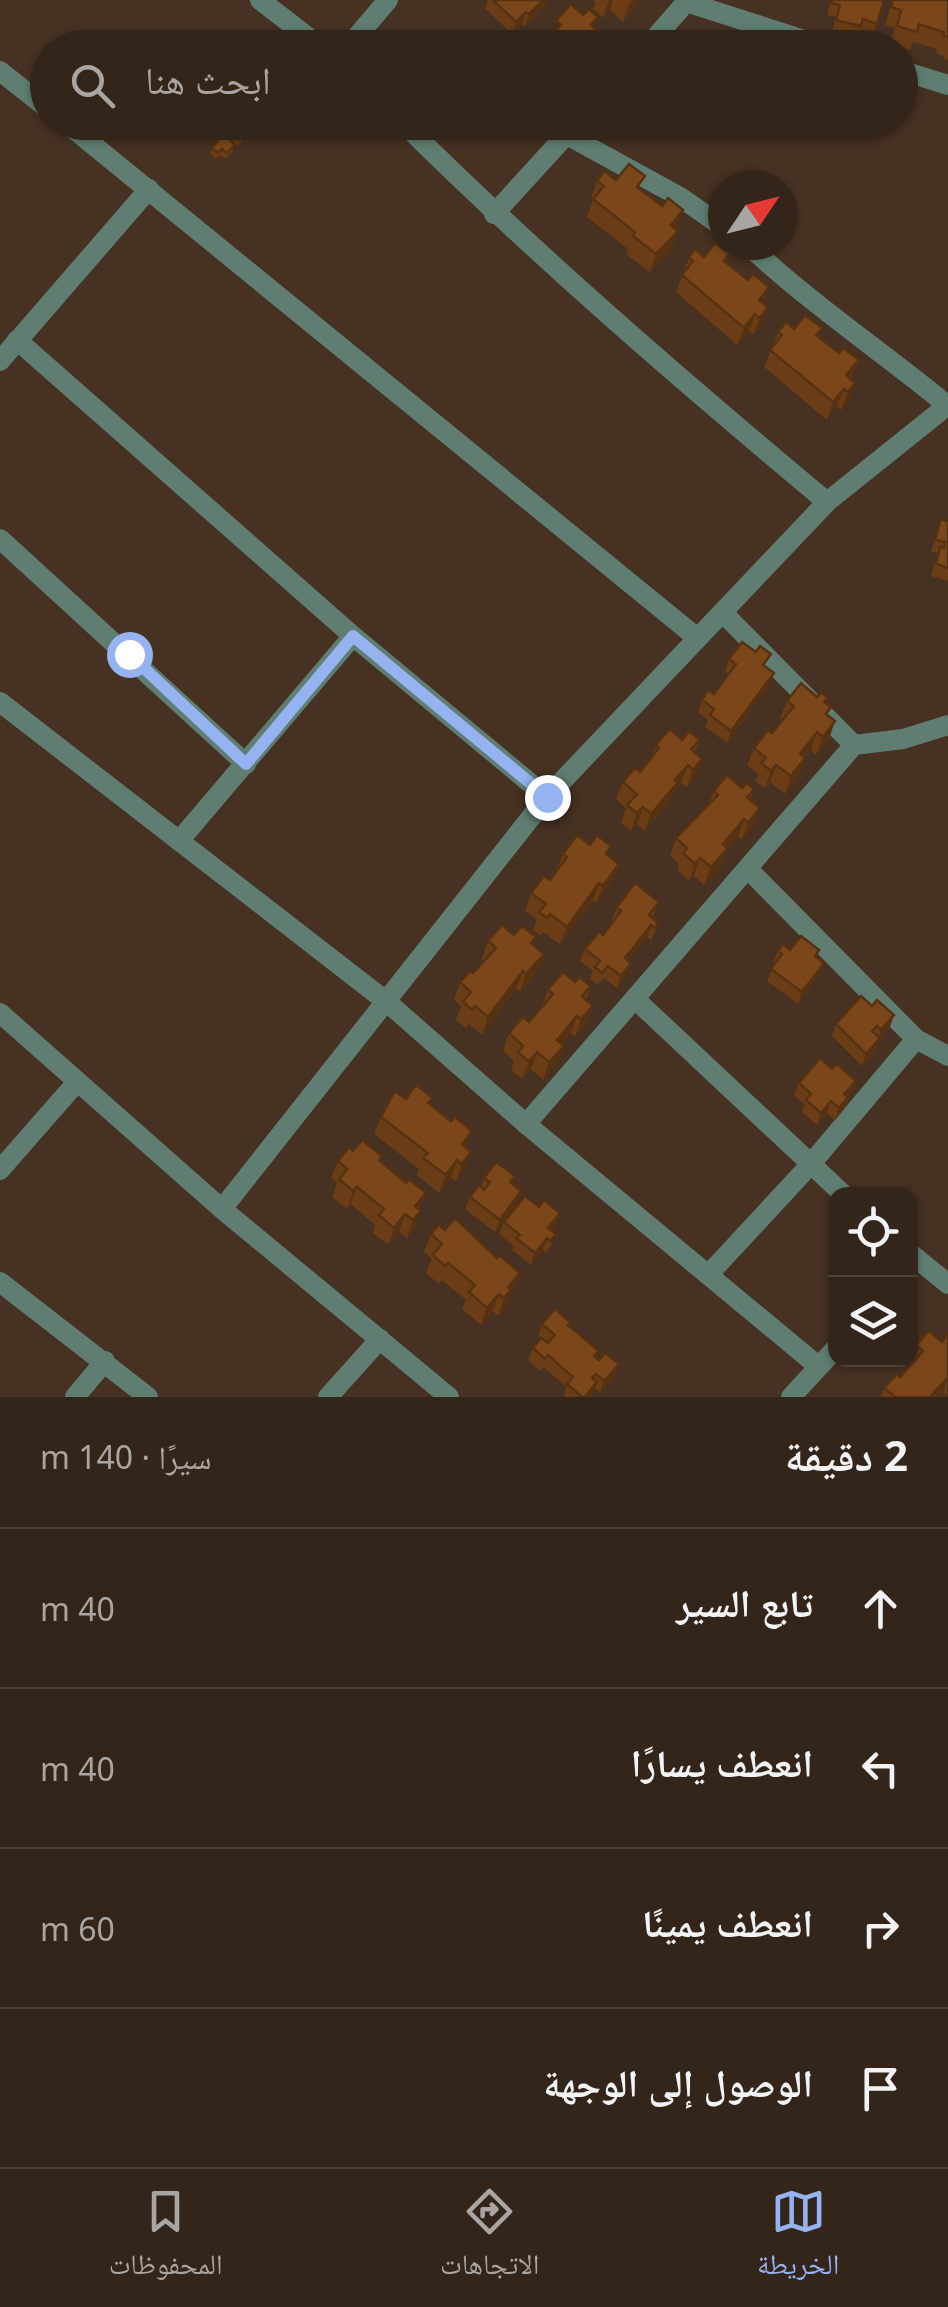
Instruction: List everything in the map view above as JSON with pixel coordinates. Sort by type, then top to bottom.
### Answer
[{"type":"street","points":[[260,0],[299,30]]},
{"type":"street","points":[[362,30],[388,0]]},
{"type":"street","points":[[662,30],[688,1],[775,30]]},
{"type":"street","points":[[0,72],[30,95]]},
{"type":"street","points":[[918,76],[948,85]]},
{"type":"street","points":[[88,140],[696,638]]},
{"type":"street","points":[[420,140],[494,214],[658,361],[828,502]]},
{"type":"street","points":[[494,214],[562,140]]},
{"type":"street","points":[[591,140],[708,217]]},
{"type":"street","points":[[0,361],[149,189]]},
{"type":"street","points":[[222,1209],[547,797],[828,502],[948,405],[860,334],[792,287],[764,260]]},
{"type":"street","points":[[17,340],[353,636],[547,797]]},
{"type":"street","points":[[0,539],[246,764]]},
{"type":"street","points":[[722,612],[854,745]]},
{"type":"street","points":[[179,841],[353,636]]},
{"type":"street","points":[[0,702],[387,1002],[526,1124],[818,1366]]},
{"type":"street","points":[[526,1124],[854,745],[903,738],[948,725]]},
{"type":"street","points":[[748,869],[916,1038],[948,1056]]},
{"type":"street","points":[[635,999],[835,1187]]},
{"type":"street","points":[[0,1013],[222,1209],[449,1397]]},
{"type":"street","points":[[708,1275],[810,1165],[916,1038]]},
{"type":"street","points":[[0,1170],[77,1082]]},
{"type":"street","points":[[918,1264],[948,1284]]},
{"type":"street","points":[[0,1282],[148,1397]]},
{"type":"street","points":[[328,1397],[380,1339]]},
{"type":"street","points":[[791,1397],[828,1356]]},
{"type":"street","points":[[75,1397],[105,1361]]},
{"type":"building","points":[[493,0],[543,0],[516,22]]},
{"type":"building","points":[[884,0],[877,24],[863,19],[861,26],[836,20],[840,5],[831,3]]},
{"type":"building","points":[[893,0],[948,0],[948,37],[919,24],[918,30],[897,26],[901,10],[891,7]]},
{"type":"building","points":[[571,4],[583,15],[589,9],[598,17],[591,25],[596,30],[556,30],[561,25],[556,21]]},
{"type":"building","points":[[230,140],[235,145],[227,153],[222,149],[218,153],[212,148],[218,141]]},
{"type":"building","points":[[629,164],[645,176],[637,187],[662,206],[668,198],[683,210],[671,225],[678,231],[656,254],[593,199],[604,186],[597,181],[604,171],[616,180]]},
{"type":"building","points":[[695,249],[704,257],[708,252],[708,260],[725,260],[748,280],[753,274],[769,287],[759,300],[768,307],[760,318],[755,314],[744,328],[682,275],[693,261],[689,258]]},
{"type":"building","points":[[805,315],[822,328],[816,335],[839,353],[843,348],[859,360],[846,375],[855,383],[833,402],[770,350],[786,322],[794,329]]},
{"type":"building","points":[[941,519],[948,521],[948,568],[936,564],[945,542],[935,540]]},
{"type":"building","points":[[742,642],[756,652],[760,646],[771,654],[763,665],[774,673],[731,731],[710,715],[714,709],[702,700],[708,690],[714,694],[736,664],[729,659]]},
{"type":"building","points":[[801,683],[817,697],[821,692],[828,698],[824,702],[831,707],[826,714],[835,721],[823,737],[817,732],[800,754],[805,758],[791,776],[776,765],[771,771],[761,763],[766,758],[754,748],[794,706],[787,701]]},
{"type":"building","points":[[670,729],[682,740],[689,731],[700,740],[691,749],[702,759],[693,770],[688,765],[651,814],[643,807],[637,813],[627,805],[637,794],[623,782],[635,768],[640,772]]},
{"type":"building","points":[[727,775],[742,788],[747,783],[754,789],[747,797],[760,808],[748,823],[744,819],[723,844],[728,848],[711,867],[700,858],[695,864],[683,853],[687,848],[676,838],[718,795],[714,791]]},
{"type":"building","points":[[577,835],[590,845],[597,835],[611,846],[606,854],[619,864],[603,886],[599,883],[567,927],[550,914],[547,918],[539,912],[546,904],[531,893],[544,876],[550,880]]},
{"type":"building","points":[[635,883],[659,902],[649,915],[658,923],[655,928],[651,925],[625,958],[631,963],[621,976],[608,966],[602,973],[595,967],[600,961],[585,949],[599,932],[603,935]]},
{"type":"building","points":[[502,925],[514,935],[522,926],[536,937],[531,943],[544,954],[526,974],[523,971],[488,1017],[463,1002],[471,992],[460,982],[496,948],[488,941]]},
{"type":"building","points":[[801,936],[819,950],[815,956],[824,963],[802,992],[771,969],[782,954],[778,951],[783,944],[790,950]]},
{"type":"building","points":[[563,972],[575,982],[579,977],[591,986],[582,996],[593,1006],[581,1019],[577,1016],[557,1040],[564,1046],[549,1062],[537,1052],[529,1062],[518,1052],[523,1046],[509,1033],[523,1017],[529,1022],[553,994],[548,989]]},
{"type":"building","points":[[861,996],[872,1006],[877,1000],[894,1015],[881,1030],[877,1026],[872,1031],[880,1038],[866,1054],[836,1024]]},
{"type":"building","points":[[820,1058],[832,1069],[837,1064],[856,1081],[844,1094],[848,1097],[839,1108],[831,1101],[821,1113],[806,1100],[811,1094],[799,1083]]},
{"type":"building","points":[[416,1085],[433,1098],[428,1103],[472,1131],[462,1144],[471,1152],[462,1164],[457,1160],[446,1175],[423,1158],[428,1153],[381,1117],[395,1091],[406,1099]]},
{"type":"building","points":[[362,1140],[406,1183],[409,1179],[426,1193],[415,1206],[421,1211],[413,1220],[405,1214],[394,1228],[379,1215],[384,1209],[357,1187],[353,1191],[339,1179],[347,1169],[338,1161],[349,1147],[353,1151]]},
{"type":"building","points":[[496,1162],[515,1176],[510,1182],[521,1191],[500,1220],[470,1197],[479,1185],[484,1190],[490,1182],[484,1178]]},
{"type":"building","points":[[525,1196],[539,1207],[544,1200],[560,1213],[548,1228],[556,1234],[550,1241],[547,1238],[535,1253],[504,1222]]},
{"type":"building","points":[[455,1218],[497,1258],[499,1255],[520,1273],[504,1298],[499,1294],[487,1308],[469,1292],[475,1285],[433,1255],[442,1244],[431,1234],[439,1225],[445,1230]]},
{"type":"building","points":[[555,1309],[599,1351],[594,1356],[599,1360],[605,1353],[619,1364],[604,1381],[596,1374],[592,1378],[597,1382],[585,1397],[567,1384],[573,1377],[548,1355],[545,1359],[533,1348],[541,1338],[548,1343],[555,1335],[542,1324]]},
{"type":"building","points":[[929,1331],[942,1342],[948,1334],[948,1377],[930,1397],[895,1397],[884,1388],[897,1374],[900,1377],[909,1367],[918,1367],[918,1357],[923,1351],[918,1343]]},
{"type":"route","points":[[129,654],[246,764],[353,636],[547,797]]}]
